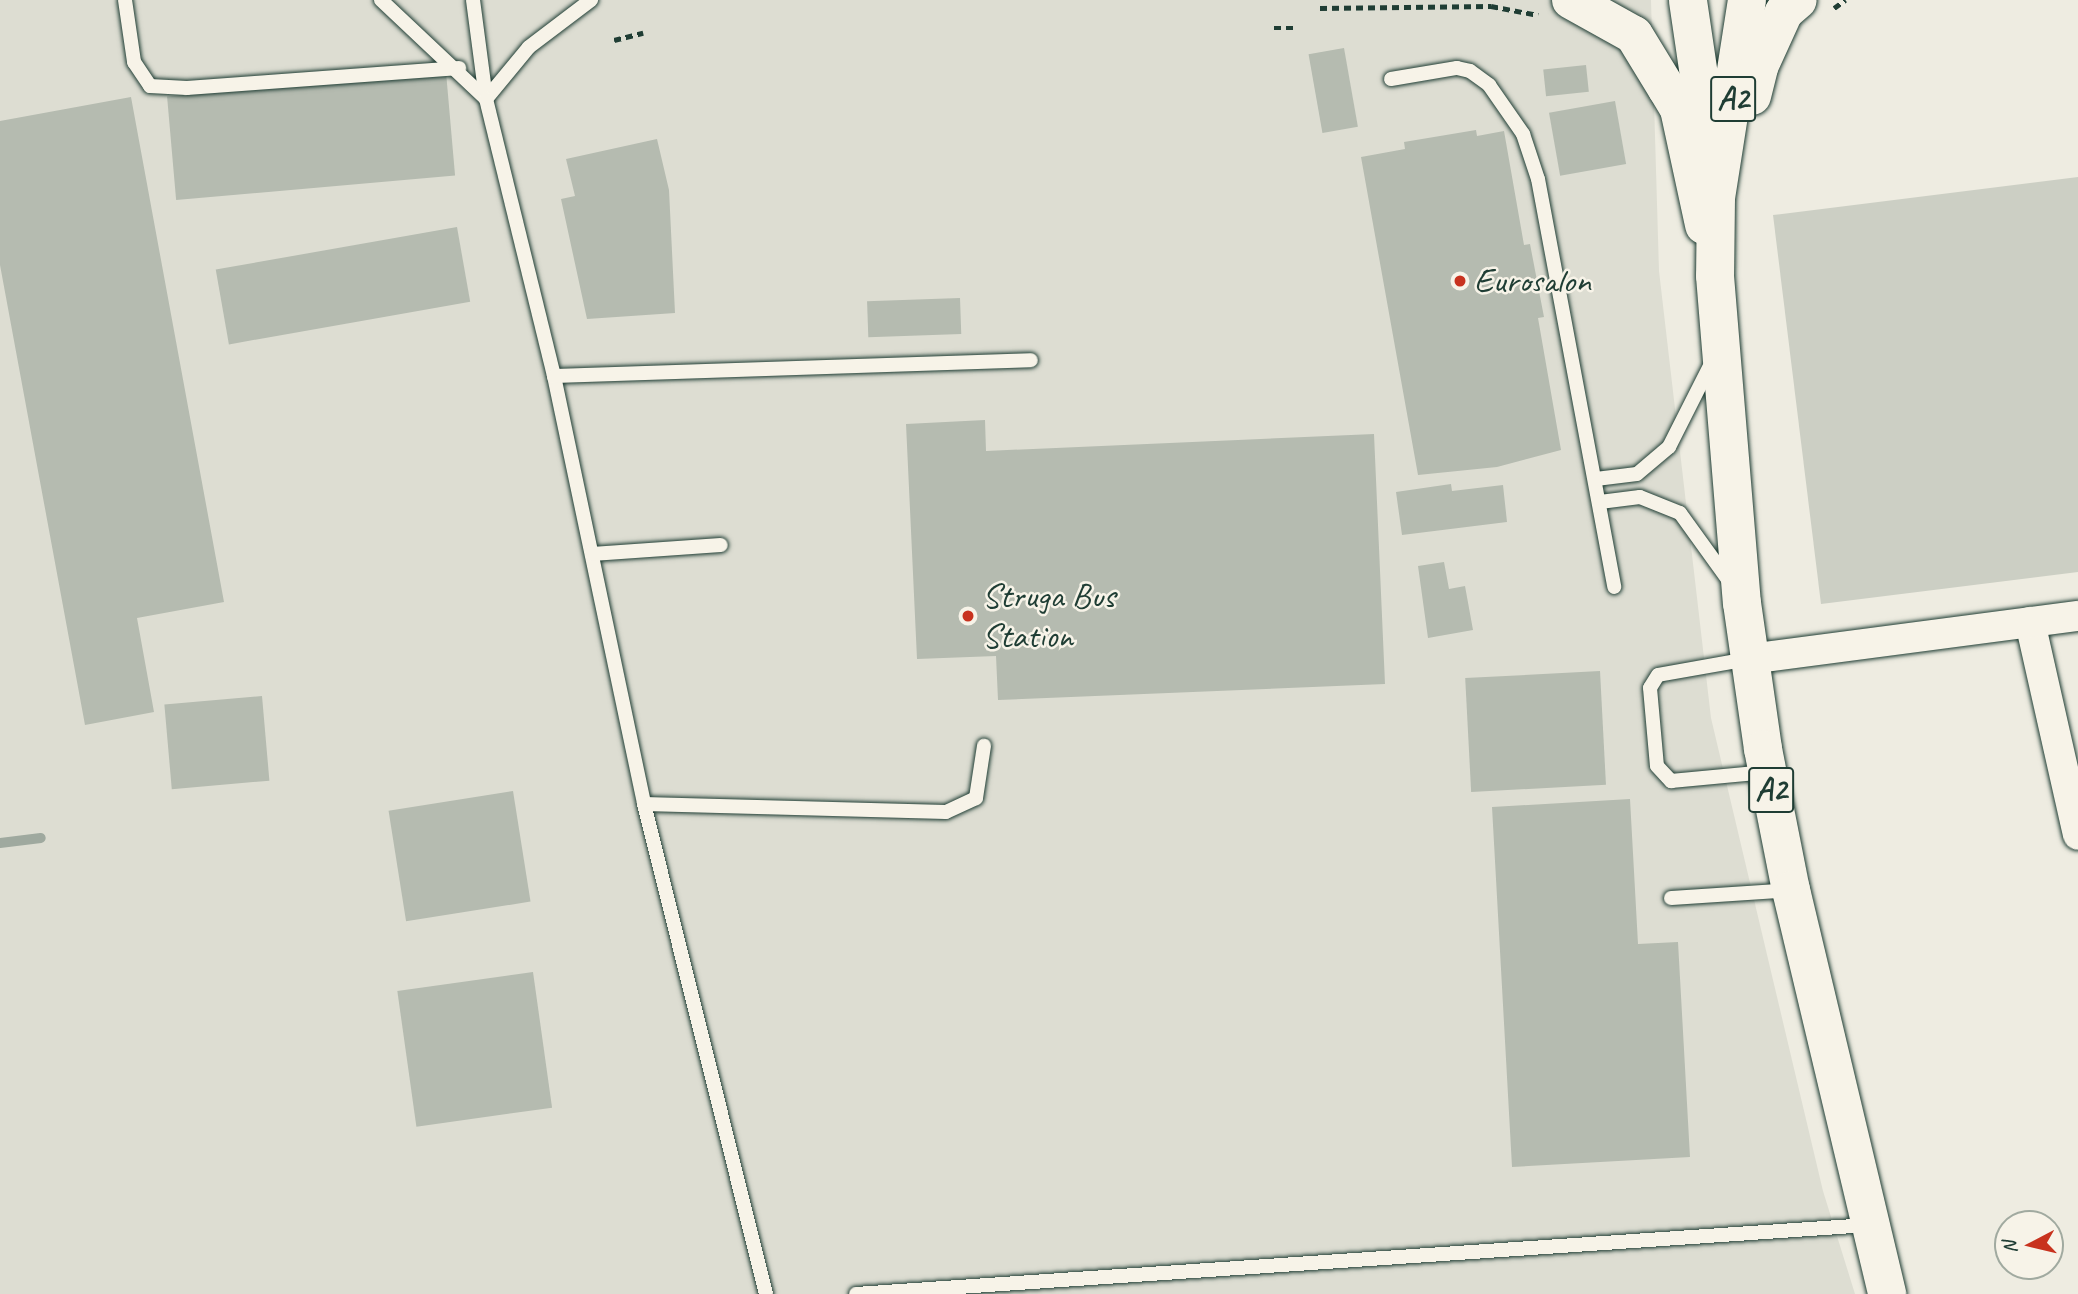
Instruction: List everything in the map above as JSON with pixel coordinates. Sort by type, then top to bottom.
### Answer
[{"type":"main road","name":"A2","points":[[1716,198],[1687,0],[1731,0]]},
{"type":"main road","name":"A2","points":[[1746,0],[1716,198],[1715,276],[1742,603],[1768,772],[1791,890],[1887,1294]]},
{"type":"main road","points":[[1715,276],[1759,67],[1784,12],[1798,0]]},
{"type":"main road","points":[[1557,8],[1634,35],[1679,109],[1715,276]]},
{"type":"street","points":[[1750,659],[2078,616]]},
{"type":"street","points":[[2030,622],[2078,835]]},
{"type":"lane","points":[[125,0],[134,62],[150,86],[187,88],[458,68]]},
{"type":"lane","points":[[381,0],[458,68],[486,99]]},
{"type":"lane","points":[[473,0],[486,99],[554,376],[644,804],[766,1294]]},
{"type":"lane","points":[[486,99],[530,47],[591,0]]},
{"type":"lane","points":[[1391,79],[1457,68],[1470,71],[1489,85],[1523,134],[1538,180],[1596,479],[1614,587]]},
{"type":"lane","points":[[1596,479],[1637,474],[1669,447],[1721,346]]},
{"type":"lane","points":[[554,376],[1031,360]]},
{"type":"lane","points":[[1600,502],[1640,497],[1680,513],[1705,543],[1742,603]]},
{"type":"lane","points":[[592,554],[721,545]]},
{"type":"lane","points":[[1750,659],[1658,676],[1650,688],[1657,766],[1671,781],[1768,772]]},
{"type":"lane","points":[[644,804],[946,812],[976,798],[984,746]]},
{"type":"lane","points":[[1671,898],[1791,890]]},
{"type":"lane","points":[[856,1294],[916,1293],[1869,1225]]},
{"type":"path","points":[[1320,8],[1557,8]]},
{"type":"path","points":[[1274,28],[1294,28]]},
{"type":"path","points":[[614,40],[643,33]]},
{"type":"shaded area","points":[[0,0],[1651,0],[1659,271],[1711,718],[1823,1191],[1855,1294],[0,1294]]},
{"type":"shaded area","points":[[2078,177],[2078,572],[1821,604],[1773,215]]},
{"type":"building","points":[[1344,48],[1358,127],[1322,133],[1309,54]]},
{"type":"building","points":[[1586,65],[1589,92],[1546,96],[1543,69]]},
{"type":"building","points":[[446,72],[455,176],[176,200],[167,96]]},
{"type":"building","points":[[131,97],[224,602],[137,618],[154,712],[85,725],[0,265],[0,121]]},
{"type":"building","points":[[1615,101],[1626,164],[1560,176],[1549,113]]},
{"type":"building","name":"Eurosalon","points":[[1476,130],[1477,136],[1504,131],[1524,245],[1530,244],[1544,317],[1538,318],[1561,450],[1497,467],[1418,475],[1361,157],[1405,149],[1404,142]]},
{"type":"building","points":[[657,139],[669,190],[675,313],[587,319],[561,199],[575,196],[566,159]]},
{"type":"building","points":[[457,227],[470,302],[229,344],[216,270]]},
{"type":"building","points":[[960,298],[961,334],[868,337],[867,301]]},
{"type":"building","points":[[985,420],[986,451],[1374,434],[1385,684],[998,700],[996,656],[917,659],[906,424]]},
{"type":"building","points":[[1451,484],[1452,491],[1503,485],[1507,522],[1402,535],[1396,492]]},
{"type":"building","points":[[1444,562],[1449,589],[1465,586],[1473,630],[1428,638],[1418,566]]},
{"type":"building","points":[[1600,671],[1606,785],[1471,792],[1465,678]]},
{"type":"building","points":[[262,696],[269,781],[172,789],[164,705]]},
{"type":"building","points":[[513,791],[531,902],[406,921],[389,811]]},
{"type":"building","points":[[1630,799],[1638,944],[1678,942],[1690,1157],[1512,1167],[1492,807]]},
{"type":"building","points":[[533,972],[552,1108],[416,1127],[397,991]]},
{"type":"waterway","points":[[0,843],[41,838]]},
{"type":"place","name":"Eurosalon","points":[[1460,281]]},
{"type":"place","name":"Struga Bus Station","points":[[968,616]]}]
